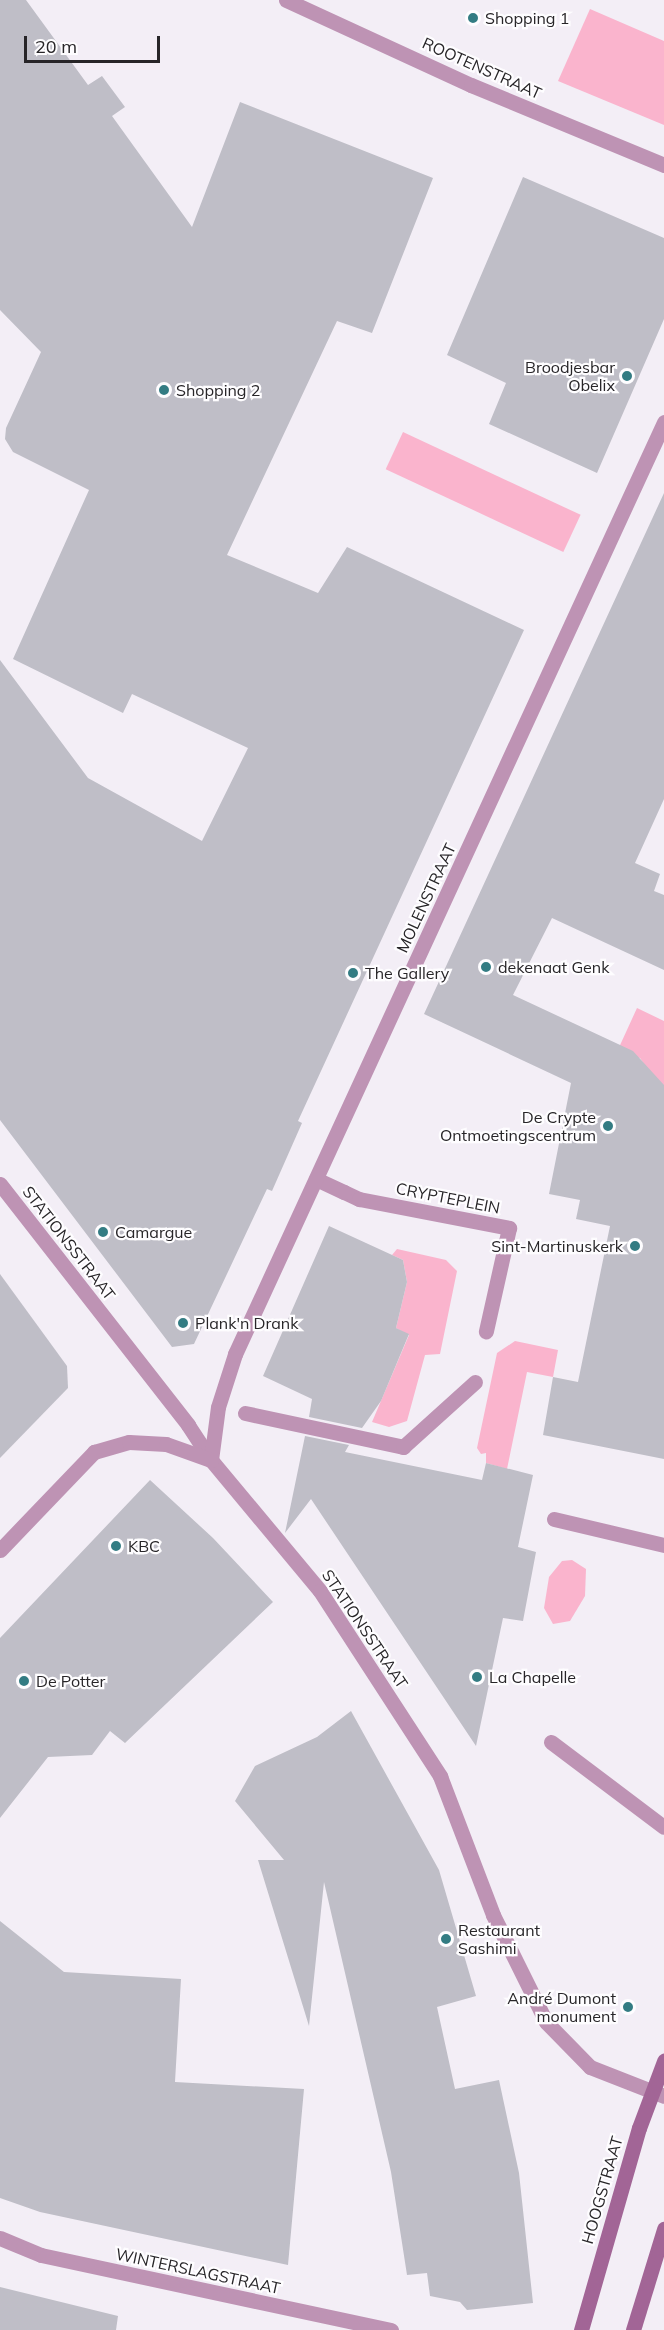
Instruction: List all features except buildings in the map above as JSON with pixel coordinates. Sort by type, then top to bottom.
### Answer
[{"type":"main road","name":"HOOGSTRAAT","points":[[581,2330],[658,2094],[664,2061]]},
{"type":"main road","points":[[633,2330],[664,2229]]},
{"type":"street","name":"ROOTENSTRAAT","points":[[286,0],[492,93],[664,165]]},
{"type":"street","name":"MOLENSTRAAT","points":[[211,1460],[218,1407],[235,1354],[664,422]]},
{"type":"street","name":"CRYPTEPLEIN","points":[[316,1179],[359,1198],[508,1228],[486,1331]]},
{"type":"street","name":"STATIONSSTRAAT","points":[[0,1184],[188,1425],[211,1460],[320,1591],[441,1776],[493,1916],[546,2022],[590,2067],[658,2094]]},
{"type":"street","points":[[245,1413],[403,1447],[474,1383]]},
{"type":"street","points":[[0,1550],[94,1452],[129,1442],[166,1444],[211,1460]]},
{"type":"street","points":[[555,1519],[664,1545]]},
{"type":"street","points":[[551,1742],[664,1827]]},
{"type":"street","name":"WINTERSLAGSTRAAT","points":[[0,2238],[41,2255],[391,2330]]},
{"type":"shaded area","points":[[590,9],[664,41],[664,125],[558,81]]},
{"type":"shaded area","points":[[403,432],[581,515],[563,552],[386,469]]},
{"type":"shaded area","points":[[637,1008],[664,1021],[664,1094],[640,1058],[616,1054]]},
{"type":"shaded area","points":[[397,1249],[446,1260],[457,1271],[440,1354],[425,1355],[407,1421],[389,1427],[372,1422],[409,1335],[396,1328],[407,1282],[403,1260],[392,1255]]},
{"type":"shaded area","points":[[515,1341],[558,1350],[553,1377],[527,1372],[507,1469],[486,1463],[486,1453],[481,1454],[477,1448],[497,1353]]},
{"type":"shaded area","points":[[572,1560],[586,1569],[585,1596],[570,1621],[553,1624],[544,1608],[549,1577],[562,1561]]},
{"type":"place","name":"Shopping 1","points":[[473,18]]},
{"type":"place","name":"Broodjesbar Obelix","points":[[627,376]]},
{"type":"place","name":"Shopping 2","points":[[164,390]]},
{"type":"place","name":"dekenaat Genk","points":[[486,967]]},
{"type":"place","name":"The Gallery","points":[[353,973]]},
{"type":"place","name":"De Crypte Ontmoetingscentrum","points":[[608,1126]]},
{"type":"place","name":"Camargue","points":[[103,1232]]},
{"type":"place","name":"Sint-Martinuskerk","points":[[635,1246]]},
{"type":"place","name":"Plank'n Drank","points":[[183,1323]]},
{"type":"place","name":"KBC","points":[[116,1546]]},
{"type":"place","name":"La Chapelle","points":[[477,1677]]},
{"type":"place","name":"De Potter","points":[[24,1681]]},
{"type":"place","name":"Restaurant Sashimi","points":[[446,1939]]},
{"type":"place","name":"André Dumont monument","points":[[628,2007]]}]
